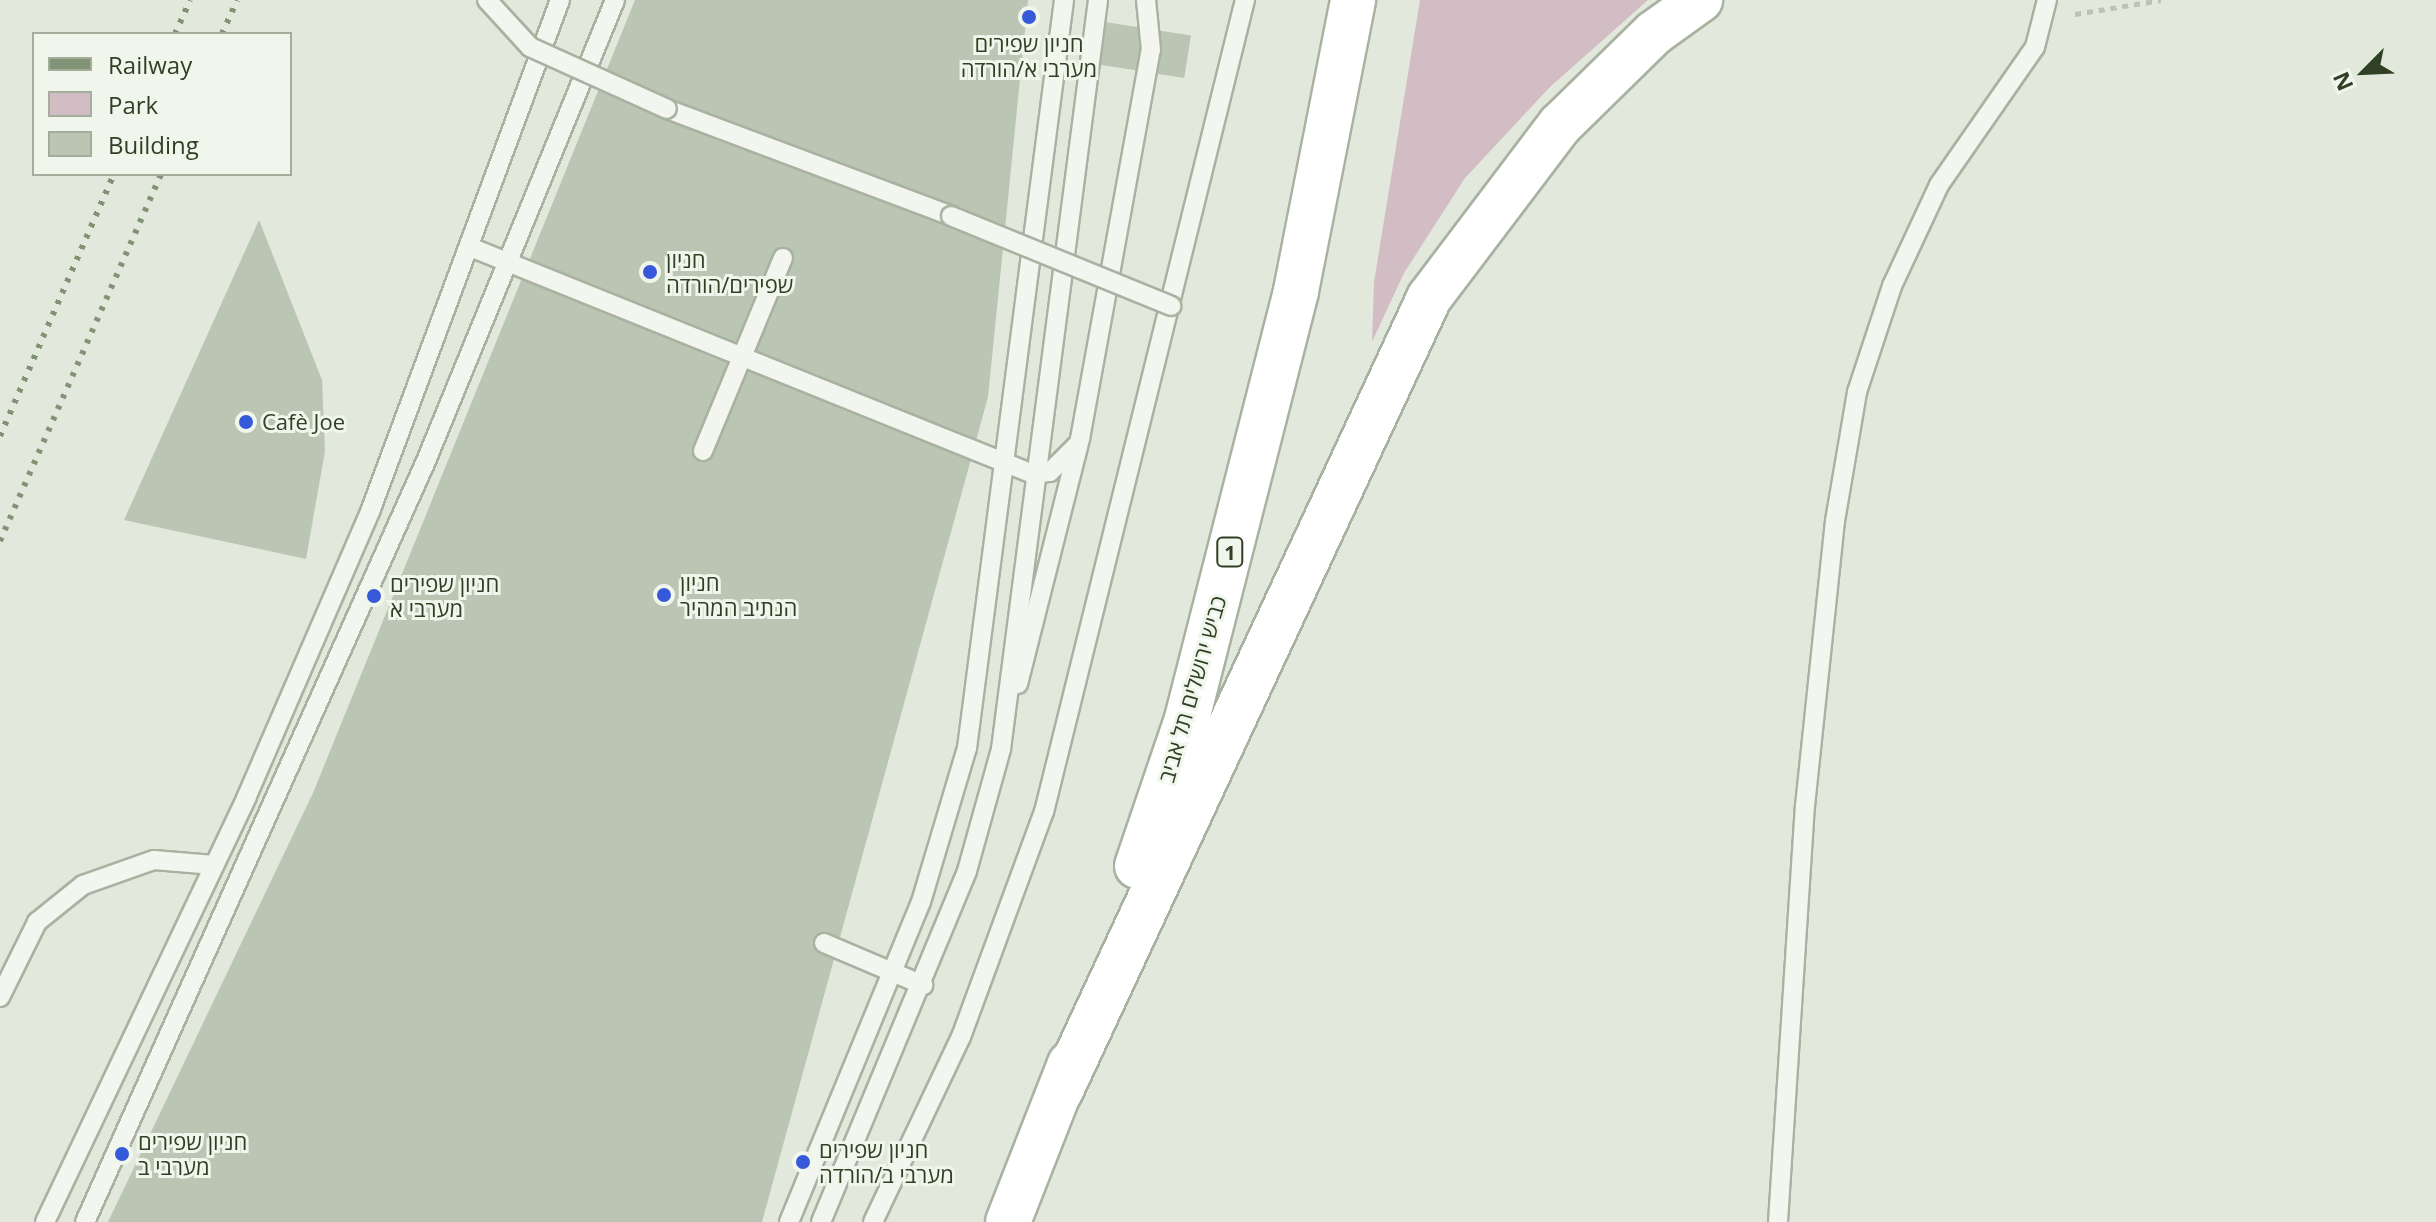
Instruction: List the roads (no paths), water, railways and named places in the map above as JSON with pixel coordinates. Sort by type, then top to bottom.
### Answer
[{"type":"highway","name":"כביש ירושלים תל אביב","points":[[1008,1222],[1060,1092],[1187,719],[1296,291],[1353,0]]},
{"type":"highway","points":[[1060,1092],[1429,298],[1560,125],[1654,33],[1700,0]]},
{"type":"lane","points":[[487,0],[530,47],[667,109],[1171,306]]},
{"type":"lane","points":[[45,1222],[214,865],[371,509],[560,0]]},
{"type":"lane","points":[[85,1222],[509,264],[615,0]]},
{"type":"lane","points":[[789,1222],[894,972],[967,748],[1007,464],[1064,0]]},
{"type":"lane","points":[[1001,749],[1033,474],[1098,0]]},
{"type":"lane","points":[[821,1222],[923,985],[967,871],[1001,749],[1080,439],[1151,50],[1146,0]]},
{"type":"lane","points":[[873,1222],[961,1037],[1044,812],[1245,0]]},
{"type":"lane","points":[[1778,1222],[1805,806],[1835,521],[1857,392],[1892,286],[1939,185],[2035,47],[2046,6]]},
{"type":"lane","points":[[470,247],[740,360],[1033,474],[1066,460],[1080,439]]},
{"type":"lane","points":[[703,451],[783,258]]},
{"type":"lane","points":[[0,997],[37,922],[83,885],[154,860],[214,865]]},
{"type":"lane","points":[[824,943],[923,985]]},
{"type":"railway","points":[[176,32],[190,0]]},
{"type":"railway","points":[[223,32],[237,0]]},
{"type":"railway","points":[[0,436],[113,176]]},
{"type":"railway","points":[[0,541],[160,176]]},
{"type":"place","name":"חניון שפירים מערבי א/הורדה","points":[[1029,17]]},
{"type":"place","name":"חניון שפירים/הורדה","points":[[650,272]]},
{"type":"place","name":"Cafè Joe","points":[[246,422]]},
{"type":"place","name":"חניון הנתיב המהיר","points":[[664,595]]},
{"type":"place","name":"חניון שפירים מערבי א","points":[[374,596]]},
{"type":"place","name":"חניון שפירים מערבי ב","points":[[122,1154]]},
{"type":"place","name":"חניון שפירים מערבי ב/הורדה","points":[[803,1162]]}]
